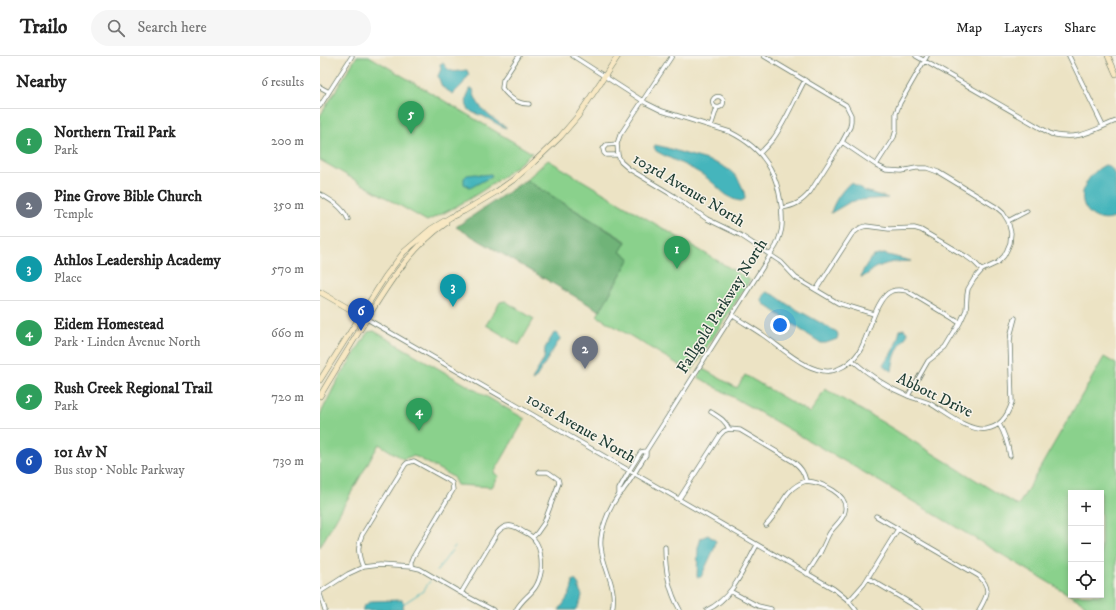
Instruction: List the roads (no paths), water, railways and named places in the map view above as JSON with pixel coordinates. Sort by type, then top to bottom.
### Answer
[{"type":"main road","points":[[320,396],[392,279],[414,250],[434,232],[513,180],[542,155],[578,116],[618,56]]},
{"type":"main road","points":[[1108,56],[1116,74]]},
{"type":"main road","points":[[320,380],[388,272],[404,252],[431,229],[451,216],[464,211]]},
{"type":"main road","name":"101st Avenue North","points":[[320,292],[367,319]]},
{"type":"street","points":[[320,106],[352,56]]},
{"type":"street","points":[[519,56],[503,80],[502,88],[506,95],[520,104],[529,104]]},
{"type":"street","name":"Fallgold Parkway North","points":[[573,56],[662,111],[730,132],[749,143],[760,153],[768,164],[773,174],[782,208],[782,226],[776,246],[646,451],[646,455],[624,490],[618,494]]},
{"type":"street","points":[[617,144],[606,145],[603,149],[604,153],[606,155],[618,155],[617,144],[620,135],[672,56]]},
{"type":"street","points":[[764,56],[846,105],[851,115],[850,128],[804,199],[791,206],[782,208]]},
{"type":"street","points":[[916,56],[1051,134],[1071,137],[1080,136],[1116,122]]},
{"type":"street","points":[[876,165],[894,137],[896,130],[896,113],[900,103],[927,56]]},
{"type":"street","points":[[1069,56],[1104,126]]},
{"type":"street","points":[[760,153],[774,138],[805,80]]},
{"type":"street","points":[[320,87],[329,92]]},
{"type":"street","points":[[711,126],[717,108]]},
{"type":"street","points":[[842,142],[886,170],[901,172],[916,168],[927,168],[938,172],[996,207],[1003,213],[1008,221],[1011,233],[1010,243],[1004,256],[997,263],[982,270],[974,279],[968,289],[966,310],[960,323],[945,348],[928,361],[908,396]]},
{"type":"street","name":"103rd Avenue North","points":[[618,155],[621,162],[628,169],[674,196],[707,219],[740,235],[781,262],[796,278],[838,303],[874,314]]},
{"type":"street","points":[[320,194],[336,203],[345,212],[348,219]]},
{"type":"street","points":[[1008,221],[1027,211]]},
{"type":"street","points":[[816,290],[852,234],[860,228],[866,226],[894,229],[914,228],[921,230],[967,257],[982,270]]},
{"type":"street","points":[[732,315],[763,334],[797,359],[818,370],[828,372],[845,366],[859,352],[874,314],[882,299],[886,294],[892,291],[907,291],[914,294],[960,323]]},
{"type":"street","points":[[1010,456],[1009,446],[999,424],[1006,417],[1012,402],[1010,342],[1015,318]]},
{"type":"street","name":"101st Avenue North","points":[[367,319],[828,586],[841,594],[856,610]]},
{"type":"street","name":"Abbott Drive","points":[[852,360],[869,375],[908,396],[927,402],[966,425],[986,429],[999,424]]},
{"type":"street","points":[[711,412],[727,423],[729,429]]},
{"type":"street","points":[[678,499],[720,435],[729,429],[740,430],[794,462],[800,467],[806,481]]},
{"type":"street","name":"Fallgold Parkway North","points":[[618,494],[629,470],[641,452],[646,451]]},
{"type":"street","points":[[363,567],[358,550],[360,540],[405,465],[414,461],[452,483],[453,490],[413,557],[411,567]]},
{"type":"street","points":[[533,537],[544,523],[559,483],[558,480],[548,472],[539,472]]},
{"type":"street","points":[[766,525],[771,520],[788,492],[797,484],[806,481],[817,482],[838,494],[842,498],[845,510],[844,514],[829,534],[820,554],[807,574]]},
{"type":"street","points":[[612,610],[614,599],[613,590],[602,555],[600,540],[608,516],[618,494]]},
{"type":"street","points":[[876,516],[979,576],[987,586],[987,593],[979,610]]},
{"type":"street","points":[[461,593],[500,529],[508,525],[514,526],[533,537],[536,541],[540,558],[540,572],[536,588],[522,601],[516,610]]},
{"type":"street","points":[[849,601],[868,578],[898,529]]},
{"type":"street","points":[[707,610],[721,601],[730,591],[757,545]]},
{"type":"street","points":[[665,547],[665,560],[668,577],[672,592],[680,610]]},
{"type":"street","points":[[325,610],[320,593],[348,574],[363,567],[379,565],[420,569],[493,610]]},
{"type":"street","points":[[868,578],[922,610]]},
{"type":"street","points":[[730,591],[758,606],[771,609]]},
{"type":"water","points":[[443,63],[451,71],[467,70],[469,75],[453,94],[442,87],[438,76],[441,69],[440,64]]},
{"type":"water","points":[[470,89],[473,89],[477,102],[485,112],[506,128],[474,113],[468,108],[466,102]]},
{"type":"water","points":[[655,145],[710,161],[726,168],[738,179],[745,194],[745,199],[741,201],[729,197],[700,173],[656,151],[654,147]]},
{"type":"water","points":[[1105,165],[1110,167],[1115,176],[1116,190],[1116,218],[1106,220],[1093,216],[1083,203],[1084,188],[1087,181],[1098,169]]},
{"type":"water","points":[[491,174],[492,176],[470,188],[464,184],[464,178],[467,175]]},
{"type":"water","points":[[850,183],[865,191],[888,198],[850,202],[831,213],[838,197]]},
{"type":"water","points":[[884,254],[911,261],[887,264],[876,268],[861,277],[866,265],[874,256]]},
{"type":"water","points":[[767,292],[837,332],[837,339],[826,343],[821,343],[804,332],[764,304],[762,298]]},
{"type":"water","points":[[904,329],[908,334],[897,351],[892,371],[883,364],[894,348],[900,330]]},
{"type":"water","points":[[554,333],[558,334],[560,339],[535,379],[532,381],[544,359],[545,348]]},
{"type":"water","points":[[708,535],[716,541],[714,549],[701,577],[697,577],[698,548],[701,538]]},
{"type":"water","points":[[573,580],[575,580],[579,585],[582,595],[581,600],[575,610],[559,610],[570,592]]},
{"type":"water","points":[[402,600],[404,604],[402,610],[362,610],[364,606],[371,601]]},
{"type":"waterway","points":[[437,571],[455,546]]},
{"type":"waterway","points":[[403,604],[423,591],[430,581]]},
{"type":"place","name":"Rush Creek Regional Trail","points":[[411,134]]},
{"type":"place","name":"Northern Trail Park","points":[[677,269]]},
{"type":"place","name":"Athlos Leadership Academy","points":[[453,307]]},
{"type":"place","name":"101 Av N","points":[[361,331]]},
{"type":"place","name":"Pine Grove Bible Church","points":[[585,369]]},
{"type":"place","name":"Eidem Homestead","points":[[419,431]]}]
